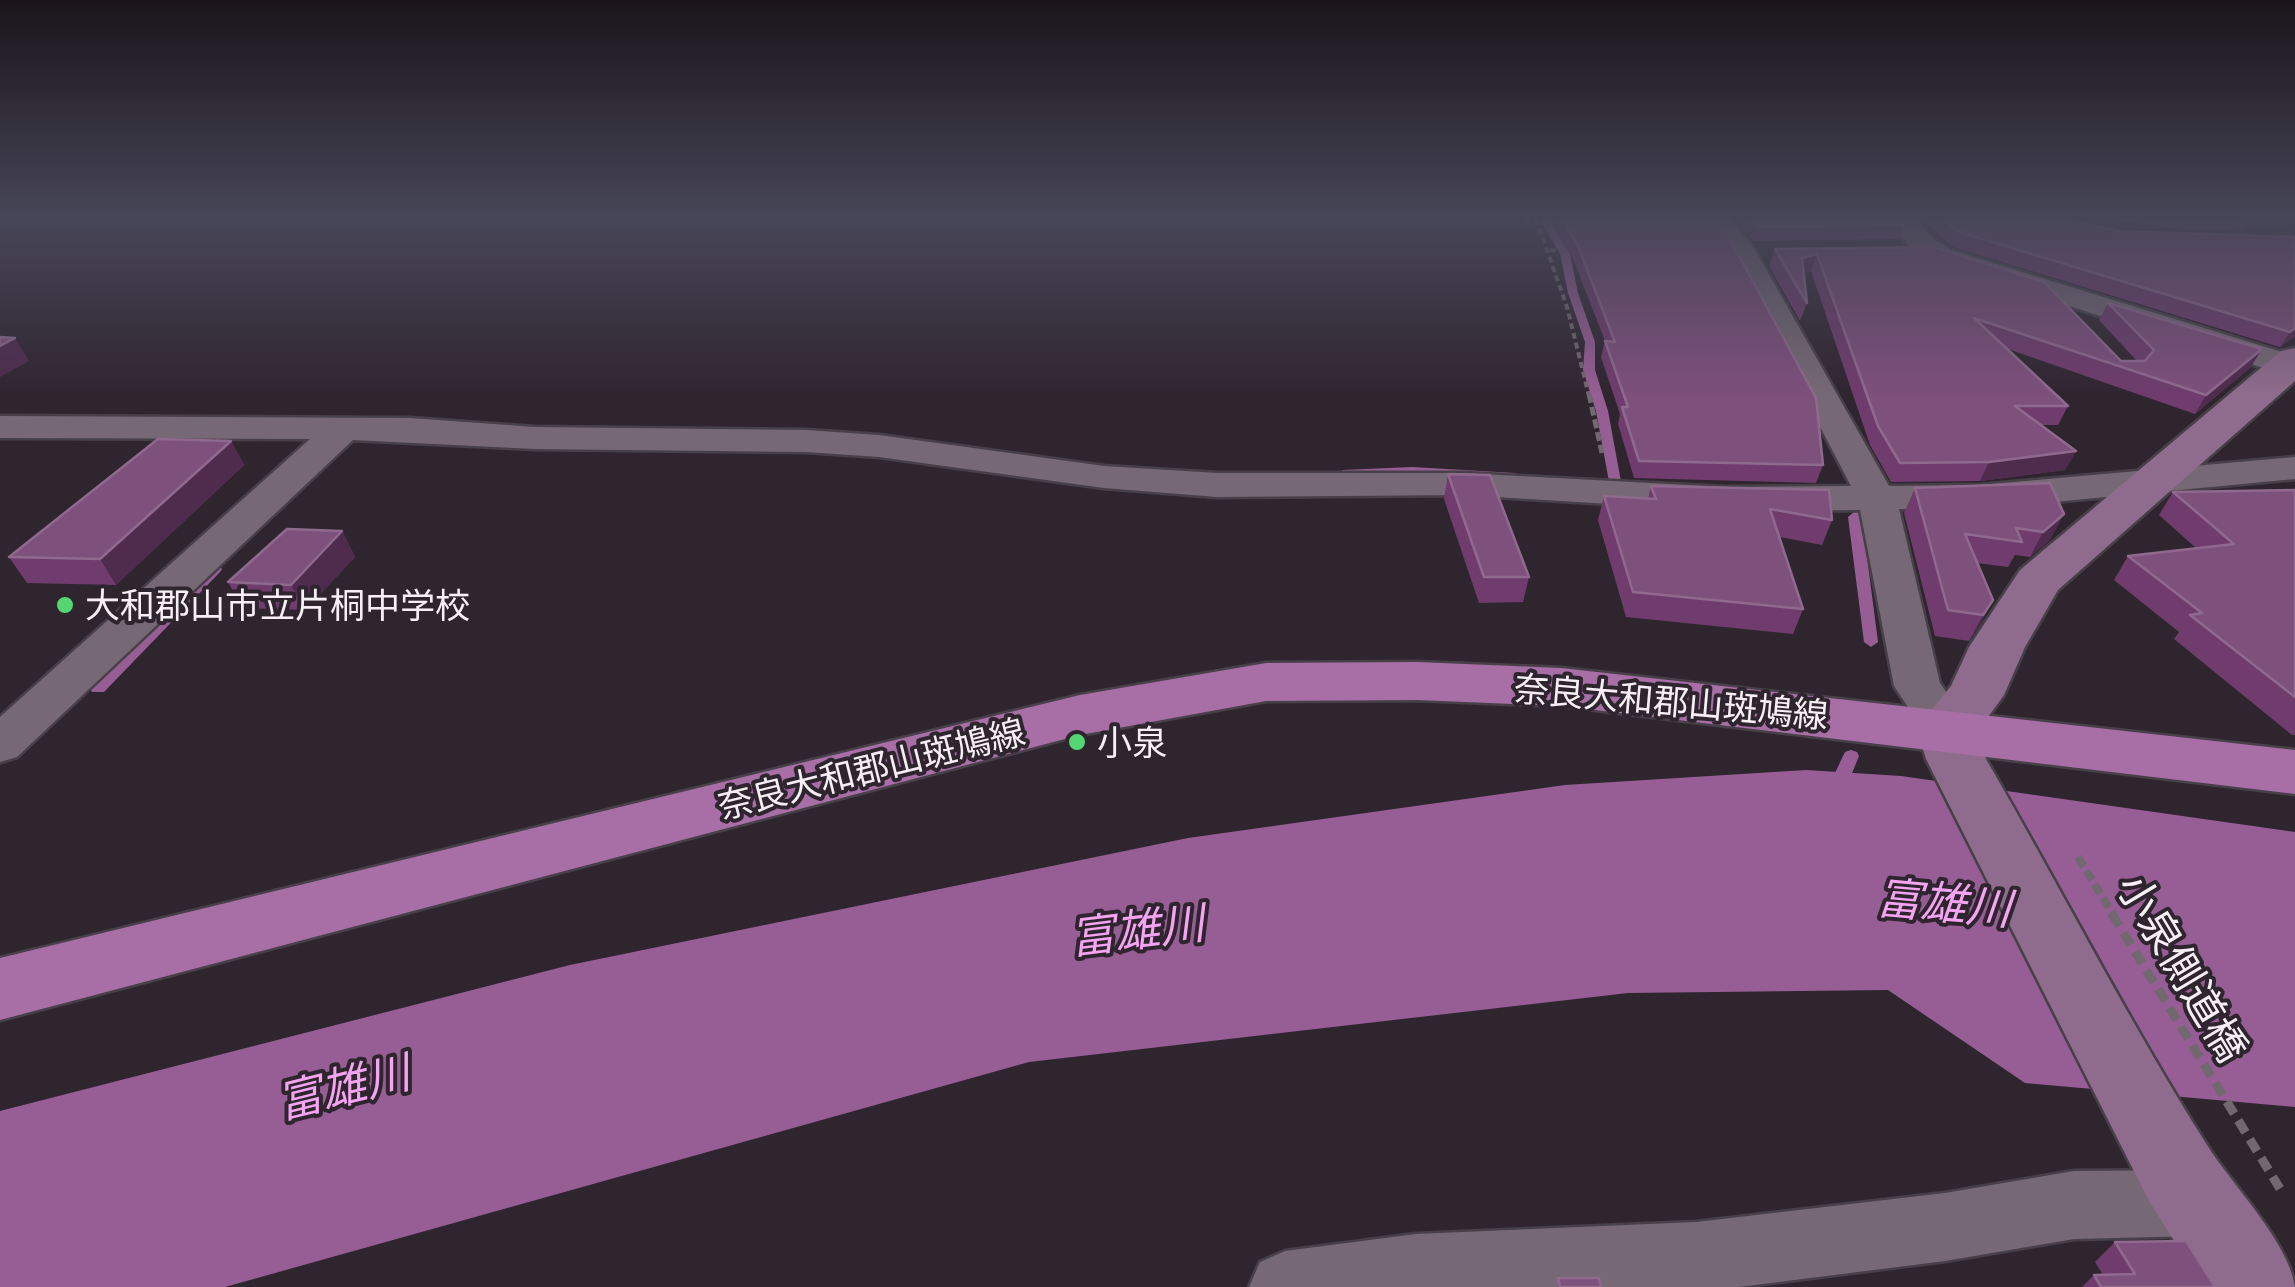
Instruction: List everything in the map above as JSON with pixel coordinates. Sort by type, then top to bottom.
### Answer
[{"type":"main road","points":[[2253,1287],[2215,1183],[1952,744],[1997,646],[2038,582],[2291,362]]},
{"type":"main road","name":"奈良大和郡山斑鳩線","points":[[0,988],[1080,715],[1266,682],[1417,681],[1561,687],[1952,744],[2295,772]]},
{"type":"street","points":[[1756,276],[1875,499],[1917,686],[1952,744]]},
{"type":"street","points":[[2005,276],[2291,362]]},
{"type":"street","points":[[2049,291],[2098,342]]},
{"type":"street","points":[[0,427],[343,429],[535,438],[806,441],[879,446],[1104,477],[1217,485],[1433,484],[1611,495],[1875,499],[1980,496],[2295,468]]},
{"type":"street","points":[[0,745],[343,429]]},
{"type":"street","points":[[1286,1287],[1416,1270],[1696,1257],[1945,1227],[2215,1183]]},
{"type":"path","points":[[1561,276],[1579,337],[1581,369],[1611,495]]},
{"type":"path","name":"小泉側道橋","points":[[2075,851],[2215,1183],[2288,1202]]},
{"type":"water","name":"富雄川","points":[[1806,770],[1901,776],[2295,832],[2295,1107],[2025,1083],[1888,990],[1628,993],[1029,1062],[225,1287],[0,1287],[0,1111],[570,965],[1188,838],[1565,785]]},
{"type":"building","points":[[1590,276],[1750,276],[1816,398],[1823,465],[1639,461],[1622,407],[1628,407],[1605,341],[1615,342]]},
{"type":"building","points":[[1791,276],[1804,276],[1807,303]]},
{"type":"building","points":[[1825,276],[2025,276],[2044,282],[2121,361],[2145,361],[2154,350],[2108,303],[2262,349],[2206,395],[1974,318],[2068,406],[2015,406],[2076,451],[1989,462],[1900,463],[1878,426]]},
{"type":"building","points":[[2105,276],[2295,276],[2295,328],[2290,332]]},
{"type":"building","points":[[0,337],[15,338],[0,346]]},
{"type":"building","points":[[158,439],[231,441],[100,559],[9,557]]},
{"type":"building","points":[[1448,474],[1490,475],[1529,577],[1484,577]]},
{"type":"building","points":[[2050,483],[2064,514],[2043,532],[2016,528],[2022,542],[1965,534],[1993,600],[1983,615],[1948,610],[1915,488]]},
{"type":"building","points":[[1651,486],[1829,490],[1832,520],[1770,509],[1803,609],[1633,592],[1604,496],[1656,499]]},
{"type":"building","points":[[2295,490],[2295,697],[2190,615],[2202,613],[2128,556],[2234,544],[2173,492]]},
{"type":"building","points":[[287,529],[342,531],[291,585],[228,582]]},
{"type":"building","points":[[2186,1241],[2215,1287],[2101,1287],[2094,1275],[2135,1274],[2115,1242]]},
{"type":"building","points":[[1558,1278],[1599,1278],[1601,1287],[1560,1287]]},
{"type":"waterway","points":[[1570,276],[1590,342],[1589,370],[1602,411],[1616,487]]},
{"type":"waterway","points":[[1343,474],[1412,471],[1515,477]]},
{"type":"waterway","points":[[1871,642],[1855,517],[1866,509],[1878,509]]},
{"type":"waterway","points":[[98,688],[215,569]]},
{"type":"waterway","points":[[1837,788],[1851,756]]},
{"type":"place","name":"大和郡山市立片桐中学校","points":[[65,605]]},
{"type":"place","name":"小泉","points":[[1077,742]]}]
